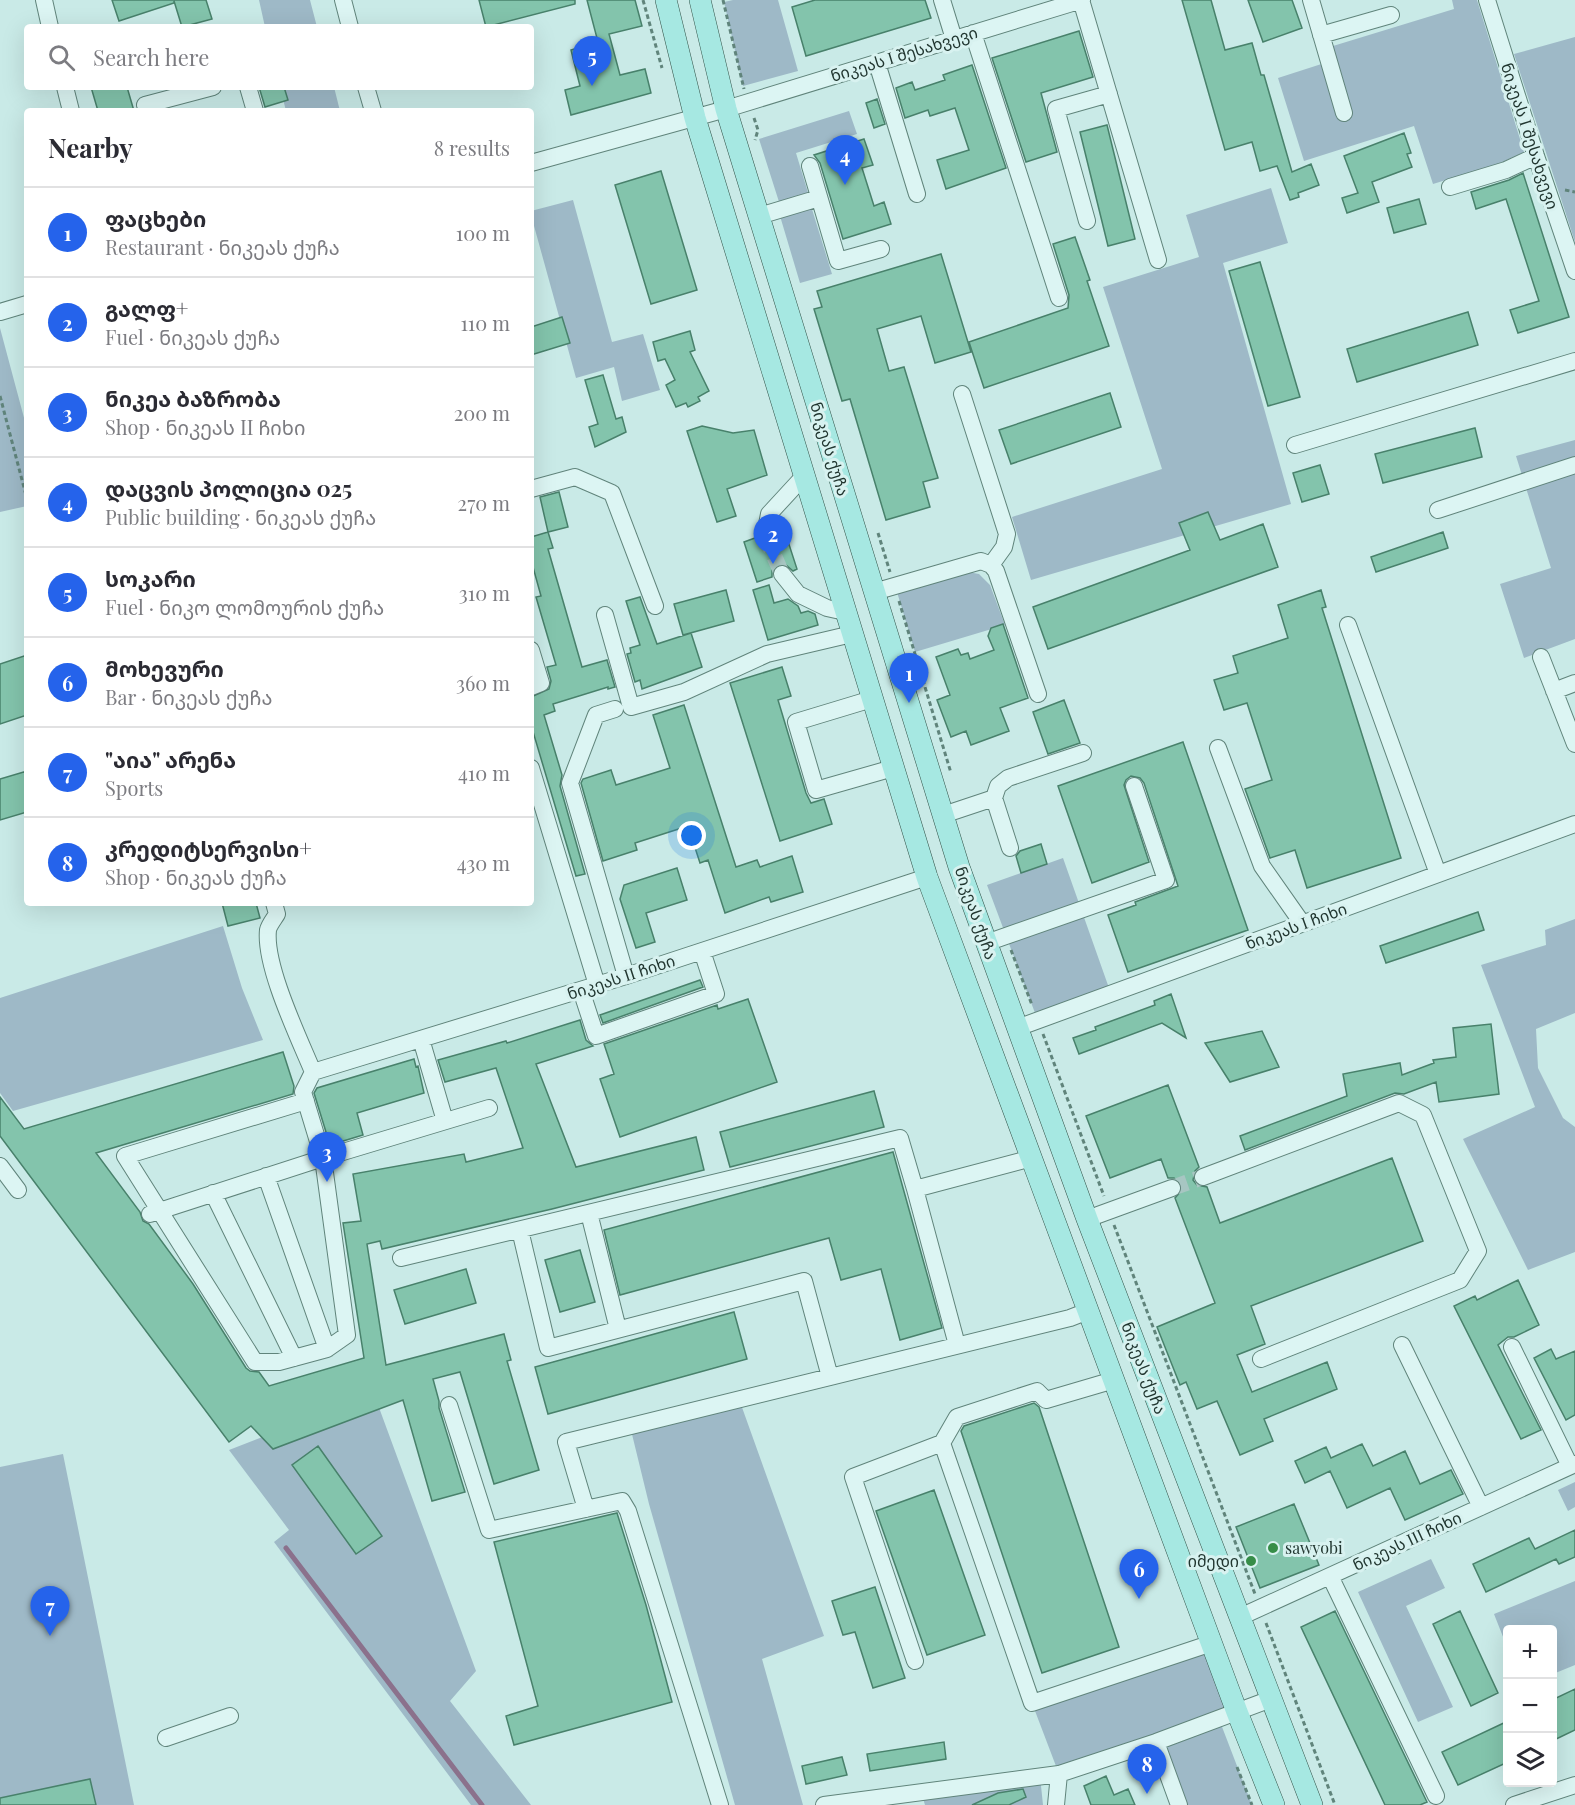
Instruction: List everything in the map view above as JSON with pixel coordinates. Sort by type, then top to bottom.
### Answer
[{"type":"main road","name":"ნიკეას ქუჩა","points":[[666,0],[695,118],[927,877],[1237,1712],[1274,1805]]},
{"type":"main road","name":"ნიკეას ქუჩა","points":[[700,0],[726,109],[943,815],[996,939],[1017,1028],[1087,1219],[1312,1805]]},
{"type":"street","points":[[44,0],[49,24]]},
{"type":"street","points":[[343,0],[349,24]]},
{"type":"street","points":[[942,0],[954,39]]},
{"type":"street","points":[[1082,0],[1158,260]]},
{"type":"street","name":"ნიკეას I შესახვევი","points":[[534,162],[726,109],[1082,0]]},
{"type":"street","points":[[1311,0],[1344,113]]},
{"type":"street","name":"ნიკეას I შესახვევი","points":[[1487,0],[1575,271]]},
{"type":"street","points":[[1321,35],[1391,15]]},
{"type":"street","points":[[973,33],[1059,298]]},
{"type":"street","points":[[877,63],[917,194]]},
{"type":"street","points":[[66,90],[70,108]]},
{"type":"street","points":[[145,105],[202,90]]},
{"type":"street","points":[[249,90],[254,108]]},
{"type":"street","points":[[367,90],[372,108]]},
{"type":"street","points":[[1087,221],[1056,109],[1109,94]]},
{"type":"street","points":[[1450,187],[1506,170],[1536,156]]},
{"type":"street","points":[[810,166],[838,261],[881,249]]},
{"type":"street","points":[[759,216],[819,198]]},
{"type":"street","points":[[0,312],[24,305]]},
{"type":"street","points":[[1295,445],[1575,361]]},
{"type":"street","points":[[962,394],[1007,534],[1004,547],[991,566]]},
{"type":"street","points":[[1438,510],[1575,465]]},
{"type":"street","points":[[765,536],[769,514],[804,476]]},
{"type":"street","points":[[534,488],[575,477],[612,493],[655,606]]},
{"type":"street","points":[[874,592],[981,561],[991,566],[996,571],[1038,694]]},
{"type":"street","points":[[782,574],[798,594],[827,608],[845,612]]},
{"type":"street","points":[[605,615],[631,707],[684,692],[767,654],[852,634]]},
{"type":"street","points":[[1348,626],[1438,874]]},
{"type":"street","points":[[1541,657],[1575,744]]},
{"type":"street","points":[[534,660],[541,683],[534,686]]},
{"type":"street","points":[[1554,691],[1575,683]]},
{"type":"street","points":[[872,699],[796,722],[816,790],[893,768]]},
{"type":"street","points":[[615,710],[596,715],[570,783],[626,976]]},
{"type":"street","points":[[1218,748],[1262,866],[1302,924]]},
{"type":"street","points":[[1010,848],[994,798],[998,786],[1008,778],[1083,753]]},
{"type":"street","points":[[534,778],[597,985]]},
{"type":"street","points":[[996,939],[1166,880],[1134,786]]},
{"type":"street","points":[[943,815],[994,798]]},
{"type":"street","name":"ნიკეას I ჩიხი","points":[[1017,1028],[1575,824]]},
{"type":"street","name":"ნიკეას II ჩიხი","points":[[313,1072],[626,976],[927,877]]},
{"type":"street","points":[[275,906],[277,914],[268,928],[269,955],[313,1072],[303,1092],[306,1101],[322,1158],[347,1335],[327,1349],[279,1362],[255,1362],[155,1212],[125,1156],[306,1101]]},
{"type":"street","points":[[581,990],[596,1036],[716,994],[702,951]]},
{"type":"street","points":[[421,1039],[446,1121]]},
{"type":"street","points":[[1203,1177],[1399,1103],[1423,1114],[1478,1251],[1460,1280],[1261,1359]]},
{"type":"street","points":[[155,1212],[322,1158],[489,1108]]},
{"type":"street","points":[[401,1258],[900,1138],[957,1345]]},
{"type":"street","points":[[915,1190],[1032,1158]]},
{"type":"street","points":[[0,1166],[18,1190]]},
{"type":"street","points":[[266,1176],[327,1349]]},
{"type":"street","points":[[1087,1219],[1172,1188]]},
{"type":"street","points":[[213,1193],[294,1358]]},
{"type":"street","points":[[589,1213],[618,1329]]},
{"type":"street","points":[[520,1230],[549,1348],[804,1281],[830,1377]]},
{"type":"street","points":[[586,1509],[566,1442],[1070,1318],[1088,1311]]},
{"type":"street","points":[[1402,1345],[1481,1507]]},
{"type":"street","points":[[1512,1347],[1572,1465]]},
{"type":"street","points":[[915,1661],[853,1477],[942,1443],[957,1417],[1038,1391],[1046,1400],[1114,1380]]},
{"type":"street","points":[[449,1405],[489,1530],[622,1501],[628,1511],[720,1805]]},
{"type":"street","points":[[942,1443],[1032,1703],[1212,1643]]},
{"type":"street","name":"ნიკეას III ჩიხი","points":[[1240,1617],[1572,1465]]},
{"type":"street","points":[[1330,1576],[1436,1796]]},
{"type":"street","points":[[824,1805],[1059,1773],[1156,1742],[1271,1699]]},
{"type":"street","points":[[166,1738],[230,1716]]},
{"type":"street","points":[[1156,1742],[1179,1805]]},
{"type":"street","points":[[1056,1805],[1059,1773]]},
{"type":"street","points":[[1514,1805],[1575,1785]]},
{"type":"path","points":[[643,0],[650,30]]},
{"type":"path","points":[[723,0],[726,12]]},
{"type":"path","points":[[0,396],[24,488]]},
{"type":"path","points":[[996,939],[1038,1020],[1335,1805]]},
{"type":"path","points":[[1242,1779],[1252,1805]]},
{"type":"shaded area","points":[[259,0],[310,0],[316,24],[264,24]]},
{"type":"shaded area","points":[[778,0],[798,71],[743,86],[724,2]]},
{"type":"shaded area","points":[[1452,0],[1477,0],[1524,152],[1498,164],[1433,184],[1414,126],[1304,161],[1278,78],[1337,59],[1333,46],[1454,9]]},
{"type":"shaded area","points":[[1575,37],[1575,242],[1514,54]]},
{"type":"shaded area","points":[[281,90],[335,90],[339,108],[285,108]]},
{"type":"shaded area","points":[[849,111],[857,134],[796,153],[809,196],[780,205],[759,139]]},
{"type":"shaded area","points":[[1271,188],[1288,243],[1223,263],[1291,504],[1031,580],[1012,517],[1162,469],[1103,287],[1199,257],[1186,215]]},
{"type":"shaded area","points":[[573,200],[612,342],[643,334],[660,390],[622,401],[614,367],[576,378],[534,226],[534,210]]},
{"type":"shaded area","points":[[811,206],[832,274],[800,283],[780,216]]},
{"type":"shaded area","points":[[0,328],[24,418],[24,507],[0,512]]},
{"type":"shaded area","points":[[1575,440],[1575,639],[1524,658],[1500,584],[1551,568],[1516,456]]},
{"type":"shaded area","points":[[963,571],[979,574],[990,585],[1005,625],[915,652],[897,592]]},
{"type":"shaded area","points":[[1063,858],[1109,988],[1035,1013],[987,885]]},
{"type":"shaded area","points":[[1575,919],[1575,1013],[1536,1029],[1538,1068],[1563,1118],[1575,1127],[1575,1252],[1528,1270],[1463,1139],[1535,1107],[1481,965],[1546,945],[1545,930]]},
{"type":"shaded area","points":[[223,926],[242,988],[263,1040],[13,1111],[0,1093],[0,998]]},
{"type":"shaded area","points":[[374,1394],[476,1671],[450,1701],[531,1805],[471,1805],[274,1542],[289,1530],[229,1450]]},
{"type":"shaded area","points":[[739,1399],[824,1636],[762,1659],[803,1805],[735,1805],[649,1504],[630,1426]]},
{"type":"shaded area","points":[[63,1454],[134,1805],[0,1805],[0,1467]]},
{"type":"shaded area","points":[[1575,1482],[1575,1507],[1568,1511],[1558,1490]]},
{"type":"shaded area","points":[[1431,1559],[1445,1588],[1406,1606],[1453,1707],[1418,1722],[1358,1592]]},
{"type":"shaded area","points":[[1575,1581],[1575,1665],[1557,1672],[1557,1625],[1503,1625],[1503,1637],[1494,1614]]},
{"type":"shaded area","points":[[1212,1643],[1237,1712],[1219,1719],[1252,1805],[1179,1805],[1156,1742],[1059,1774],[1032,1703]]},
{"type":"shaded area","points":[[1040,1776],[1043,1805],[925,1805],[921,1792]]},
{"type":"building","points":[[112,0],[206,0],[212,19],[193,24],[181,24],[174,1],[174,3],[119,21]]},
{"type":"building","points":[[479,0],[575,0],[575,4],[498,24],[485,24]]},
{"type":"building","points":[[587,0],[635,0],[642,26],[609,34],[620,75],[645,69],[651,93],[571,115],[565,90],[580,86],[571,50],[598,42]]},
{"type":"building","points":[[815,0],[925,0],[931,18],[806,56],[792,7]]},
{"type":"building","points":[[1182,0],[1211,0],[1225,50],[1252,43],[1261,75],[1264,75],[1292,172],[1311,164],[1319,185],[1298,193],[1299,197],[1290,200],[1277,166],[1260,171],[1252,142],[1225,150]]},
{"type":"building","points":[[1248,0],[1292,0],[1302,28],[1263,42]]},
{"type":"building","points":[[1079,31],[1093,77],[1041,93],[1057,152],[1026,162],[992,58]]},
{"type":"building","points":[[972,65],[1006,168],[946,189],[937,160],[969,150],[955,108],[930,116],[928,110],[905,118],[896,88],[912,82],[915,90],[945,80],[943,75]]},
{"type":"building","points":[[92,90],[128,90],[133,108],[97,108]]},
{"type":"building","points":[[260,90],[285,90],[288,100],[265,107]]},
{"type":"building","points":[[877,99],[885,124],[874,128],[866,103]]},
{"type":"building","points":[[1107,125],[1135,239],[1108,246],[1080,132]]},
{"type":"building","points":[[1404,133],[1411,153],[1407,154],[1412,167],[1372,182],[1379,202],[1347,213],[1342,198],[1358,193],[1344,156]]},
{"type":"building","points":[[864,139],[873,165],[862,168],[874,206],[884,202],[891,224],[843,239],[820,163],[814,155]]},
{"type":"building","points":[[661,171],[697,290],[651,304],[615,185]]},
{"type":"building","points":[[1523,173],[1569,317],[1518,333],[1510,310],[1539,301],[1506,199],[1476,209],[1471,192]]},
{"type":"building","points":[[1419,199],[1426,224],[1394,233],[1387,208]]},
{"type":"building","points":[[1075,237],[1109,346],[984,388],[969,342],[1068,308],[1069,295],[1053,244]]},
{"type":"building","points":[[941,254],[971,352],[935,363],[921,316],[877,329],[889,371],[904,367],[938,478],[923,482],[930,507],[886,520],[850,399],[842,401],[814,309],[822,307],[817,291]]},
{"type":"building","points":[[1260,262],[1300,397],[1268,406],[1229,271]]},
{"type":"building","points":[[1468,312],[1478,345],[1357,382],[1347,349]]},
{"type":"building","points":[[562,317],[570,343],[534,354],[534,326]]},
{"type":"building","points":[[690,331],[695,350],[690,352],[709,391],[698,397],[700,401],[688,407],[686,403],[676,407],[666,385],[675,380],[665,359],[658,361],[653,342]]},
{"type":"building","points":[[603,375],[616,419],[622,417],[626,432],[595,447],[589,427],[598,424],[585,380]]},
{"type":"building","points":[[1110,393],[1121,427],[1011,464],[999,430]]},
{"type":"building","points":[[702,426],[733,433],[754,430],[767,475],[727,489],[736,516],[717,522],[687,431]]},
{"type":"building","points":[[1475,428],[1482,457],[1383,483],[1375,454]]},
{"type":"building","points":[[1320,465],[1329,494],[1302,502],[1293,473]]},
{"type":"building","points":[[559,492],[568,527],[548,532],[540,497]]},
{"type":"building","points":[[1208,512],[1220,540],[1263,524],[1278,567],[1048,649],[1033,607],[1190,550],[1179,523]]},
{"type":"building","points":[[784,529],[797,569],[793,571],[786,565],[780,564],[772,570],[772,577],[757,582],[744,542],[755,538],[759,543],[768,545],[773,541],[776,532]]},
{"type":"building","points":[[548,532],[553,548],[548,549],[582,667],[607,660],[615,687],[608,689],[608,687],[553,704],[555,711],[544,715],[562,775],[560,786],[585,874],[576,876],[534,735],[534,696],[549,689],[551,681],[547,667],[556,665],[536,597],[541,596],[534,571],[534,536]]},
{"type":"building","points":[[1443,532],[1448,548],[1376,572],[1371,557]]},
{"type":"building","points":[[769,585],[774,603],[788,599],[798,606],[801,613],[808,611],[815,614],[818,625],[768,640],[753,590]]},
{"type":"building","points":[[726,590],[734,621],[683,635],[674,604]]},
{"type":"building","points":[[1321,590],[1326,607],[1322,608],[1401,858],[1307,888],[1295,850],[1270,858],[1245,789],[1272,780],[1247,703],[1224,710],[1214,680],[1238,673],[1233,656],[1288,638],[1278,605]]},
{"type":"building","points":[[640,597],[657,644],[691,633],[702,667],[642,689],[640,680],[635,682],[627,654],[631,653],[630,648],[640,645],[626,601]]},
{"type":"building","points":[[1003,624],[1028,698],[1000,708],[1009,731],[971,745],[966,731],[951,737],[937,700],[950,695],[936,657],[958,649],[961,655],[968,653],[970,659],[994,650],[988,636],[991,628]]},
{"type":"building","points":[[24,656],[24,716],[0,724],[0,664]]},
{"type":"building","points":[[782,667],[791,696],[778,700],[806,793],[811,803],[824,799],[832,824],[780,841],[730,683]]},
{"type":"building","points":[[1064,700],[1080,743],[1048,754],[1033,712]]},
{"type":"building","points":[[684,705],[736,867],[757,860],[760,867],[792,856],[803,892],[771,902],[769,897],[725,913],[708,860],[700,863],[688,826],[635,843],[637,850],[603,861],[581,783],[583,779],[611,770],[616,785],[670,768],[653,715]]},
{"type":"building","points":[[1183,742],[1248,930],[1128,972],[1108,915],[1178,886],[1144,783],[1140,778],[1131,776],[1124,785],[1149,862],[1092,883],[1058,786]]},
{"type":"building","points":[[24,772],[24,813],[0,820],[0,779]]},
{"type":"building","points":[[1041,844],[1047,864],[1021,873],[1016,856],[1020,851]]},
{"type":"building","points":[[677,868],[687,900],[646,913],[655,942],[636,948],[620,899],[624,885]]},
{"type":"building","points":[[223,906],[257,906],[260,918],[228,926]]},
{"type":"building","points":[[1478,912],[1484,930],[1386,963],[1380,946]]},
{"type":"building","points":[[700,980],[703,987],[603,1023],[600,1015]]},
{"type":"building","points":[[1171,994],[1186,1038],[1162,1023],[1079,1054],[1073,1038],[1096,1030],[1095,1027],[1155,1005],[1154,1001]]},
{"type":"building","points":[[748,999],[777,1082],[620,1137],[600,1079],[614,1074],[604,1044],[717,1005],[718,1009]]},
{"type":"building","points":[[580,1020],[586,1040],[593,1046],[536,1064],[576,1167],[696,1137],[704,1170],[382,1249],[380,1241],[367,1244],[386,1365],[504,1334],[511,1360],[507,1361],[539,1470],[494,1484],[460,1372],[433,1379],[439,1408],[465,1492],[432,1501],[403,1400],[273,1449],[251,1426],[229,1442],[0,1136],[0,1097],[24,1129],[283,1052],[294,1086],[293,1094],[96,1153],[140,1212],[143,1221],[149,1224],[193,1284],[246,1368],[259,1372],[269,1386],[364,1358],[343,1223],[361,1221],[353,1174],[464,1154],[466,1162],[523,1148],[496,1068],[445,1082],[438,1060],[506,1041],[507,1043]]},
{"type":"building","points":[[1491,1024],[1499,1094],[1439,1102],[1436,1082],[1404,1094],[1395,1093],[1245,1150],[1240,1136],[1347,1096],[1343,1074],[1400,1063],[1402,1075],[1434,1063],[1433,1060],[1456,1057],[1453,1028]]},
{"type":"building","points":[[1262,1031],[1279,1067],[1230,1082],[1205,1043]]},
{"type":"building","points":[[414,1059],[416,1067],[418,1066],[424,1093],[357,1113],[363,1135],[330,1145],[314,1093],[317,1088]]},
{"type":"building","points":[[1168,1085],[1199,1167],[1195,1171],[1193,1180],[1197,1185],[1207,1187],[1220,1223],[1392,1158],[1423,1241],[1251,1306],[1265,1344],[1237,1355],[1252,1392],[1327,1362],[1337,1389],[1264,1419],[1273,1441],[1240,1455],[1217,1401],[1197,1409],[1186,1382],[1180,1385],[1157,1327],[1215,1303],[1175,1198],[1182,1190],[1182,1184],[1174,1178],[1168,1178],[1161,1159],[1110,1178],[1086,1116]]},
{"type":"building","points":[[874,1091],[884,1127],[730,1167],[720,1132]]},
{"type":"building","points":[[893,1152],[942,1328],[900,1340],[881,1269],[841,1280],[829,1238],[620,1295],[604,1230]]},
{"type":"building","points":[[580,1250],[595,1302],[560,1312],[545,1260]]},
{"type":"building","points":[[466,1269],[476,1303],[405,1324],[394,1290]]},
{"type":"building","points":[[1518,1280],[1539,1325],[1514,1337],[1508,1337],[1498,1345],[1541,1430],[1521,1439],[1454,1306],[1475,1296],[1477,1300]]},
{"type":"building","points":[[734,1312],[747,1359],[548,1414],[535,1367]]},
{"type":"building","points":[[1551,1349],[1556,1359],[1575,1351],[1575,1415],[1566,1420],[1534,1358]]},
{"type":"building","points":[[1034,1403],[1039,1407],[1119,1647],[1042,1673],[961,1431],[964,1426]]},
{"type":"building","points":[[1362,1444],[1373,1466],[1405,1451],[1420,1484],[1451,1470],[1463,1494],[1405,1520],[1390,1488],[1347,1508],[1330,1471],[1305,1483],[1295,1461],[1326,1447],[1331,1458]]},
{"type":"building","points":[[318,1446],[382,1536],[356,1554],[292,1465]]},
{"type":"building","points":[[934,1490],[985,1635],[927,1655],[876,1511]]},
{"type":"building","points":[[1294,1504],[1319,1565],[1260,1588],[1236,1527]]},
{"type":"building","points":[[617,1513],[646,1605],[672,1702],[514,1745],[506,1716],[538,1706],[494,1542]]},
{"type":"building","points":[[1575,1530],[1575,1557],[1559,1564],[1556,1559],[1486,1592],[1473,1564],[1529,1538],[1535,1549]]},
{"type":"building","points":[[875,1587],[905,1678],[873,1688],[855,1632],[843,1635],[832,1601]]},
{"type":"building","points":[[1335,1611],[1427,1802],[1420,1805],[1385,1805],[1301,1627]]},
{"type":"building","points":[[1460,1611],[1498,1693],[1471,1706],[1433,1624]]},
{"type":"building","points":[[1575,1689],[1575,1730],[1557,1739],[1557,1733],[1557,1698]]},
{"type":"building","points":[[1503,1723],[1503,1764],[1458,1785],[1442,1752]]},
{"type":"building","points":[[944,1742],[946,1759],[870,1771],[867,1754]]},
{"type":"building","points":[[842,1757],[847,1775],[806,1784],[802,1766]]},
{"type":"building","points":[[1106,1776],[1114,1795],[1128,1789],[1135,1805],[1091,1805],[1084,1786]]},
{"type":"building","points":[[90,1779],[96,1805],[0,1805],[0,1798]]},
{"type":"building","points":[[1023,1789],[1026,1797],[1009,1805],[972,1805],[998,1793]]},
{"type":"waterway","points":[[286,1548],[482,1805]]},
{"type":"tunnel","points":[[765,535],[782,574]]},
{"type":"tunnel","points":[[1172,1188],[1203,1177]]},
{"type":"place","name":"სოკარი","points":[[592,86]]},
{"type":"place","name":"დაცვის პოლიცია 025","points":[[845,185]]},
{"type":"place","name":"გალფ+","points":[[773,564]]},
{"type":"place","name":"ფაცხები","points":[[909,703]]},
{"type":"place","name":"ნიკეა ბაზრობა","points":[[327,1182]]},
{"type":"place","name":"sawyobi","points":[[1273,1548]]},
{"type":"place","name":"იმედი","points":[[1251,1561]]},
{"type":"place","name":"მოხევური","points":[[1139,1599]]},
{"type":"place","name":"\"აია\" არენა","points":[[50,1636]]},
{"type":"place","name":"კრედიტსერვისი+","points":[[1147,1794]]}]
